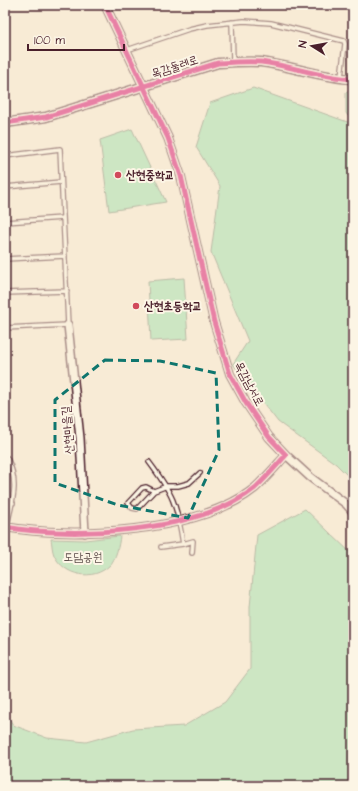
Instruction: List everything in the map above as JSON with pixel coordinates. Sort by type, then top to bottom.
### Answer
[{"type":"street","name":"목감남서로","points":[[105,5],[168,138],[182,176],[214,322],[230,374],[246,403],[269,437],[310,477],[346,504],[353,512]]},
{"type":"street","name":"목감둘레로","points":[[5,123],[46,117],[218,63],[262,62],[340,78],[353,79]]},
{"type":"street","name":"산현마을길","points":[[68,326],[80,438],[85,532]]},
{"type":"street","points":[[6,527],[31,532],[110,531],[194,518],[233,501],[255,488],[286,455]]},
{"type":"lane","points":[[232,22],[233,62]]},
{"type":"lane","points":[[127,50],[189,29],[232,22],[271,23],[341,38],[345,44],[340,78]]},
{"type":"lane","name":"산현마을길","points":[[5,156],[60,149],[68,326]]},
{"type":"lane","points":[[5,187],[62,182]]},
{"type":"lane","points":[[5,222],[63,218]]},
{"type":"lane","points":[[5,259],[65,256]]},
{"type":"lane","points":[[5,294],[67,291]]},
{"type":"lane","points":[[5,328],[68,326]]},
{"type":"lane","points":[[5,537],[16,486],[13,468],[7,458]]},
{"type":"lane","points":[[149,462],[167,486],[176,505],[183,544]]},
{"type":"lane","points":[[154,491],[146,487],[142,488],[128,503],[132,508],[137,509],[154,491],[167,486],[178,486],[190,483],[200,473]]},
{"type":"lane","points":[[5,503],[13,502]]},
{"type":"lane","points":[[161,547],[193,541],[192,553]]},
{"type":"lane","points":[[5,563],[5,568]]},
{"type":"highlighted area","points":[[105,360],[160,361],[216,373],[219,450],[188,518],[118,505],[55,483],[55,400]]},
{"type":"green space","points":[[253,88],[353,124],[353,481],[336,464],[278,422],[233,364],[248,341],[211,252],[220,186],[196,147],[210,103]]},
{"type":"green space","points":[[346,92],[353,92],[353,116],[348,116],[346,113]]},
{"type":"green space","points":[[132,129],[166,202],[109,211],[100,140]]},
{"type":"green space","points":[[184,278],[188,339],[151,341],[148,281]]},
{"type":"green space","points":[[305,509],[353,555],[353,786],[5,786],[5,711],[13,725],[47,738],[86,742],[133,729],[184,726],[225,702],[250,669],[250,607],[257,535]]},
{"type":"green space","name":"도담공원","points":[[120,536],[116,556],[110,565],[95,574],[87,575],[72,572],[59,562],[53,553],[51,539],[85,540]]},
{"type":"cycle path","points":[[5,527],[33,531],[99,532],[134,529],[202,515],[231,503],[255,488],[286,455],[269,437],[246,403],[230,374],[214,322],[181,176],[168,138],[105,5]]},
{"type":"cycle path","points":[[5,123],[46,117],[218,63],[261,62],[318,74],[353,79]]},
{"type":"place","name":"산현중학교","points":[[118,175]]},
{"type":"place","name":"산현초등학교","points":[[136,306]]}]
